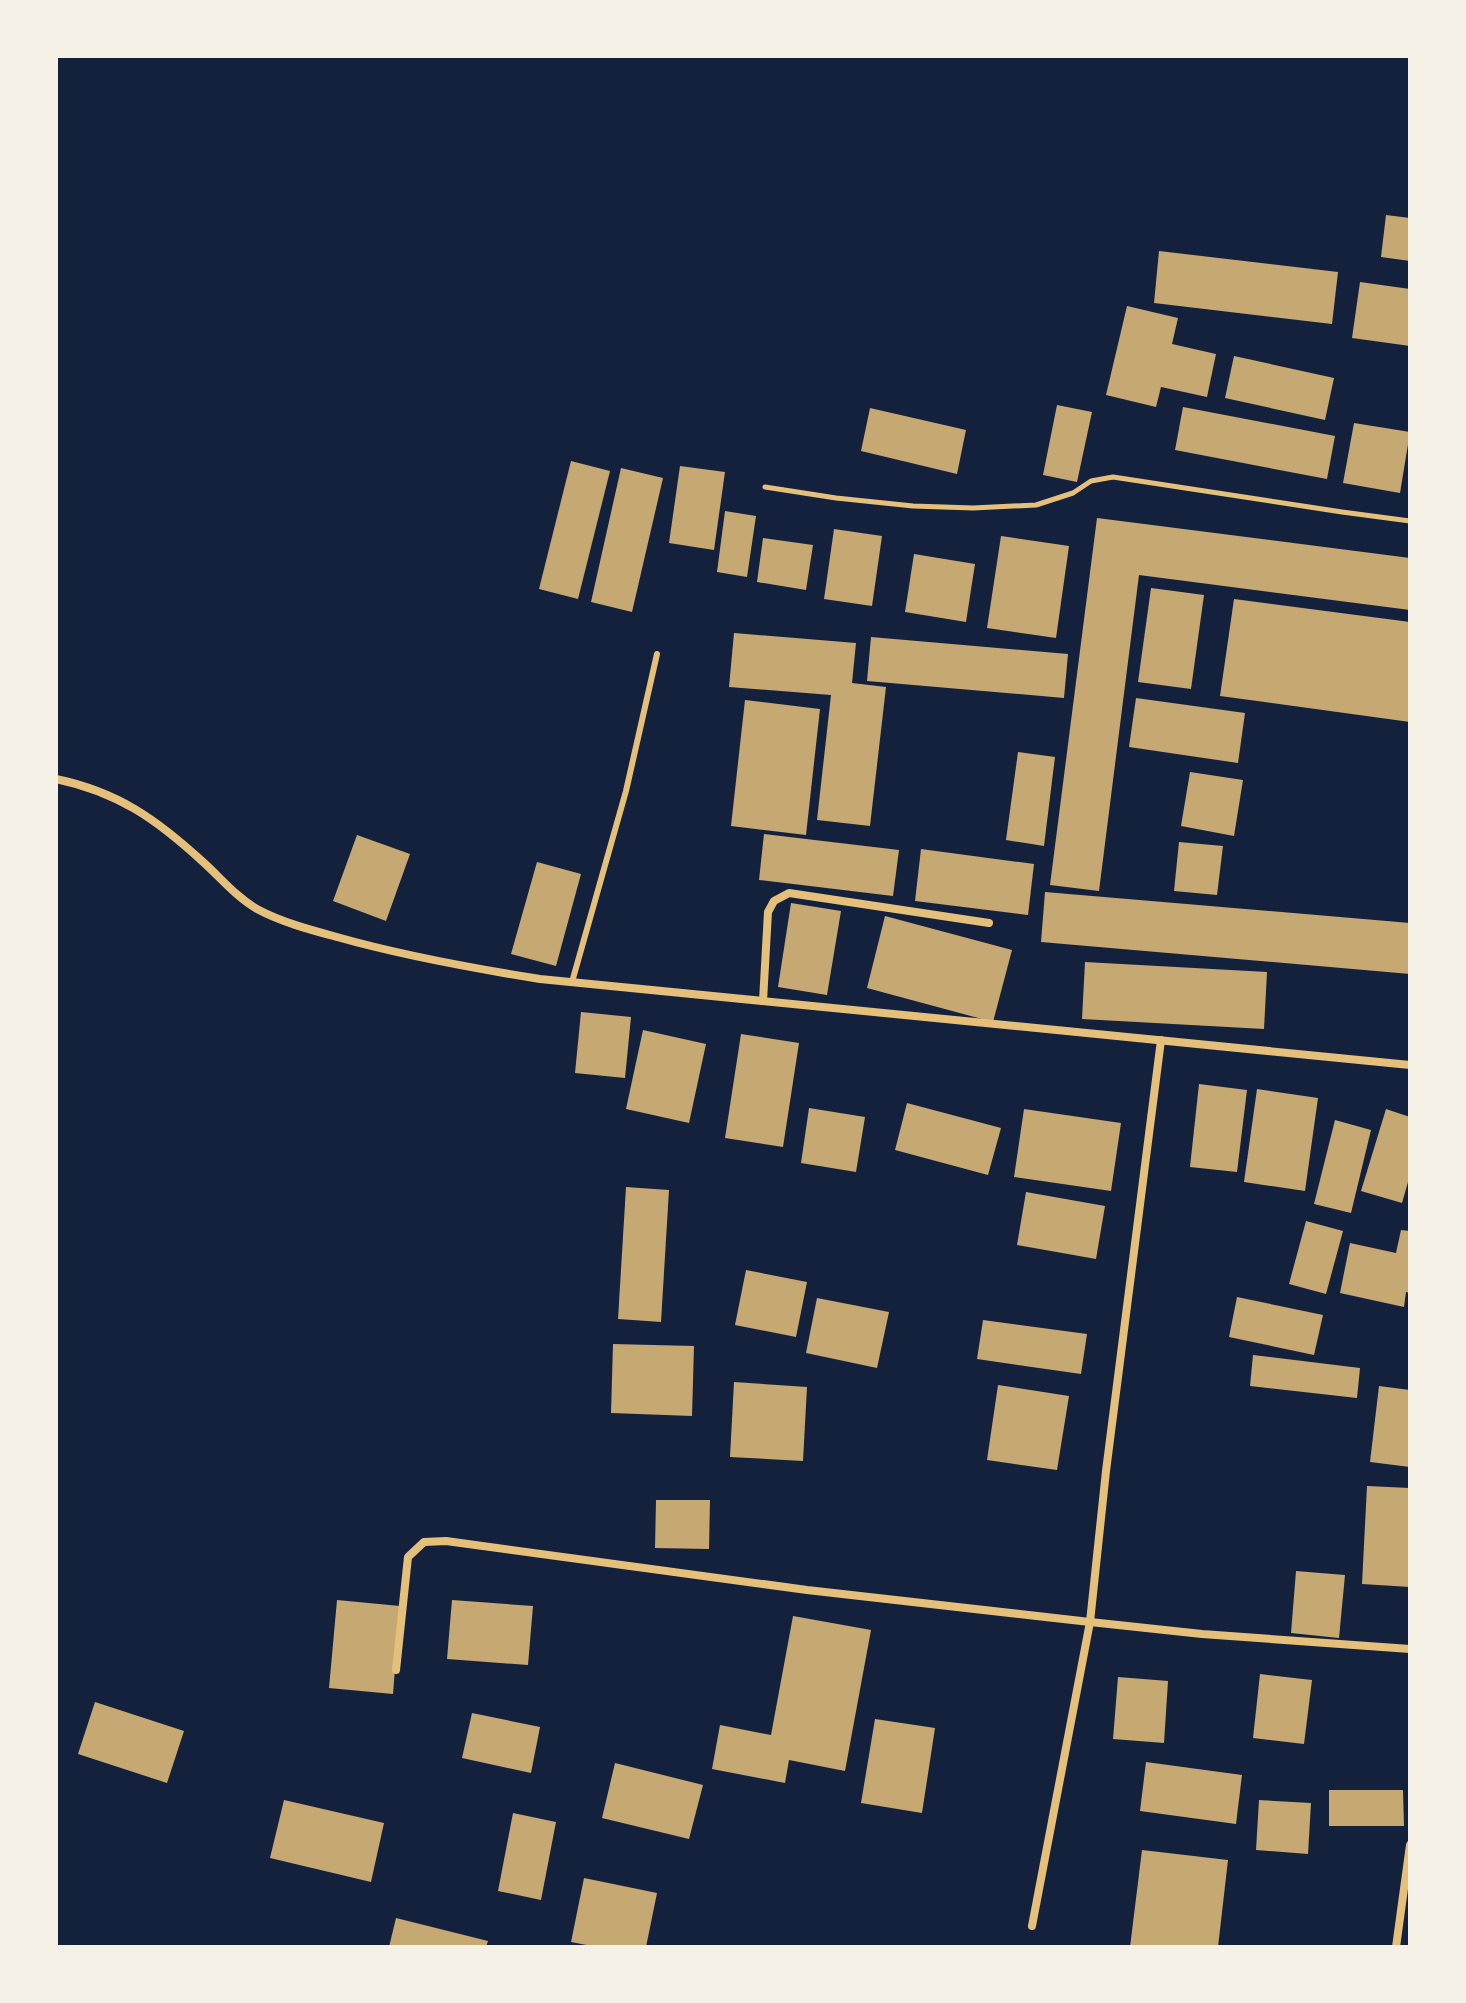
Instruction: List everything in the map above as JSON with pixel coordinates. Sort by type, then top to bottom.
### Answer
[{"type":"street","points":[[56,779],[111,795],[146,815],[258,909],[306,928],[448,964],[540,979],[1410,1065]]},
{"type":"street","points":[[763,1001],[768,912],[774,901],[789,893],[989,923]]},
{"type":"street","points":[[1032,1926],[1090,1622],[1161,1040]]},
{"type":"street","points":[[396,1670],[408,1557],[424,1542],[446,1541],[807,1590],[1090,1622],[1202,1634],[1410,1649]]},
{"type":"street","points":[[1396,1947],[1410,1845]]},
{"type":"lane","points":[[572,982],[626,791],[657,654]]},
{"type":"path","points":[[765,487],[913,506],[973,508],[1036,505],[1073,493],[1091,481],[1113,477],[1410,521]]},
{"type":"building","points":[[1386,215],[1410,218],[1410,261],[1381,257]]},
{"type":"building","points":[[1159,251],[1338,272],[1332,324],[1154,303]]},
{"type":"building","points":[[1360,282],[1410,289],[1410,346],[1352,338]]},
{"type":"building","points":[[1127,306],[1178,318],[1172,344],[1216,354],[1207,397],[1161,387],[1156,407],[1106,395]]},
{"type":"building","points":[[1234,356],[1334,378],[1325,420],[1225,398]]},
{"type":"building","points":[[1057,405],[1092,412],[1077,482],[1043,475]]},
{"type":"building","points":[[1183,407],[1335,436],[1327,479],[1175,450]]},
{"type":"building","points":[[870,408],[966,430],[957,474],[861,451]]},
{"type":"building","points":[[1354,423],[1410,432],[1400,493],[1343,483]]},
{"type":"building","points":[[571,461],[610,471],[578,599],[539,589]]},
{"type":"building","points":[[680,466],[725,472],[714,550],[669,543]]},
{"type":"building","points":[[621,468],[663,478],[632,612],[591,602]]},
{"type":"building","points":[[725,511],[756,516],[747,577],[717,572]]},
{"type":"building","points":[[1097,518],[1410,558],[1410,610],[1139,575],[1099,891],[1050,885]]},
{"type":"building","points":[[834,529],[882,536],[872,606],[824,599]]},
{"type":"building","points":[[1001,536],[1069,546],[1056,638],[987,628]]},
{"type":"building","points":[[763,538],[813,545],[806,590],[757,582]]},
{"type":"building","points":[[914,554],[975,564],[966,622],[905,612]]},
{"type":"building","points":[[1151,588],[1204,595],[1191,689],[1138,682]]},
{"type":"building","points":[[1234,599],[1410,622],[1410,722],[1220,696]]},
{"type":"building","points":[[734,633],[856,643],[852,683],[886,687],[870,826],[817,820],[831,695],[729,687]]},
{"type":"building","points":[[871,637],[1068,654],[1064,698],[867,681]]},
{"type":"building","points":[[1136,698],[1245,713],[1238,763],[1129,747]]},
{"type":"building","points":[[745,700],[820,709],[806,835],[731,826]]},
{"type":"building","points":[[1018,752],[1055,757],[1044,846],[1006,840]]},
{"type":"building","points":[[1190,772],[1243,780],[1234,836],[1181,826]]},
{"type":"building","points":[[764,834],[899,850],[893,896],[759,880]]},
{"type":"building","points":[[357,835],[410,854],[386,921],[333,901]]},
{"type":"building","points":[[1179,842],[1223,846],[1217,895],[1174,891]]},
{"type":"building","points":[[921,849],[1034,864],[1028,915],[915,901]]},
{"type":"building","points":[[537,862],[581,874],[556,966],[511,954]]},
{"type":"building","points":[[1045,892],[1410,923],[1410,974],[1041,942]]},
{"type":"building","points":[[791,903],[841,911],[827,995],[778,987]]},
{"type":"building","points":[[885,916],[1012,950],[993,1022],[867,988]]},
{"type":"building","points":[[1085,962],[1267,972],[1264,1029],[1082,1019]]},
{"type":"building","points":[[581,1012],[631,1017],[625,1078],[575,1073]]},
{"type":"building","points":[[643,1030],[706,1044],[689,1123],[626,1109]]},
{"type":"building","points":[[741,1034],[799,1043],[783,1147],[725,1138]]},
{"type":"building","points":[[1199,1084],[1247,1090],[1237,1172],[1190,1167]]},
{"type":"building","points":[[1257,1089],[1318,1098],[1305,1191],[1244,1182]]},
{"type":"building","points":[[907,1103],[1001,1128],[988,1175],[895,1150]]},
{"type":"building","points":[[809,1108],[865,1117],[856,1172],[801,1163]]},
{"type":"building","points":[[1024,1109],[1121,1123],[1111,1191],[1014,1177]]},
{"type":"building","points":[[1386,1109],[1410,1117],[1410,1175],[1402,1203],[1361,1191]]},
{"type":"building","points":[[1335,1120],[1371,1130],[1351,1213],[1314,1204]]},
{"type":"building","points":[[626,1187],[669,1190],[661,1322],[618,1319]]},
{"type":"building","points":[[1026,1192],[1105,1206],[1096,1259],[1017,1245]]},
{"type":"building","points":[[1306,1221],[1343,1231],[1326,1294],[1289,1284]]},
{"type":"building","points":[[1401,1230],[1410,1231],[1410,1293],[1406,1292],[1404,1307],[1340,1293],[1350,1243],[1396,1253]]},
{"type":"building","points":[[746,1270],[807,1282],[796,1337],[735,1325]]},
{"type":"building","points":[[1237,1297],[1323,1315],[1314,1355],[1229,1337]]},
{"type":"building","points":[[817,1298],[889,1312],[877,1368],[806,1353]]},
{"type":"building","points":[[983,1320],[1087,1334],[1081,1374],[977,1359]]},
{"type":"building","points":[[613,1344],[694,1346],[692,1416],[611,1413]]},
{"type":"building","points":[[1253,1355],[1360,1368],[1357,1398],[1250,1386]]},
{"type":"building","points":[[734,1382],[807,1387],[803,1461],[730,1457]]},
{"type":"building","points":[[998,1385],[1069,1396],[1057,1470],[987,1460]]},
{"type":"building","points":[[1379,1386],[1410,1390],[1410,1467],[1370,1462]]},
{"type":"building","points":[[1367,1486],[1410,1488],[1410,1587],[1362,1584]]},
{"type":"building","points":[[656,1500],[710,1500],[709,1549],[655,1548]]},
{"type":"building","points":[[1296,1571],[1345,1575],[1339,1638],[1291,1633]]},
{"type":"building","points":[[337,1600],[400,1606],[393,1694],[329,1688]]},
{"type":"building","points":[[452,1600],[533,1606],[528,1665],[447,1659]]},
{"type":"building","points":[[793,1616],[871,1630],[845,1771],[789,1760],[785,1783],[712,1769],[720,1725],[771,1735]]},
{"type":"building","points":[[1260,1674],[1312,1680],[1304,1744],[1253,1738]]},
{"type":"building","points":[[1118,1677],[1168,1681],[1164,1743],[1113,1739]]},
{"type":"building","points":[[95,1702],[184,1731],[167,1783],[78,1754]]},
{"type":"building","points":[[472,1713],[540,1727],[531,1773],[462,1758]]},
{"type":"building","points":[[875,1719],[935,1728],[922,1813],[861,1803]]},
{"type":"building","points":[[1146,1762],[1242,1775],[1236,1824],[1140,1811]]},
{"type":"building","points":[[615,1763],[703,1785],[689,1839],[602,1818]]},
{"type":"building","points":[[1329,1790],[1403,1790],[1404,1826],[1329,1826]]},
{"type":"building","points":[[284,1800],[384,1823],[371,1882],[270,1858]]},
{"type":"building","points":[[1259,1800],[1311,1803],[1308,1854],[1256,1850]]},
{"type":"building","points":[[513,1813],[556,1822],[541,1900],[498,1891]]},
{"type":"building","points":[[1142,1850],[1228,1860],[1218,1947],[1130,1947]]},
{"type":"building","points":[[584,1878],[657,1893],[646,1947],[597,1947],[571,1942]]},
{"type":"building","points":[[396,1918],[488,1941],[486,1947],[389,1947]]}]
